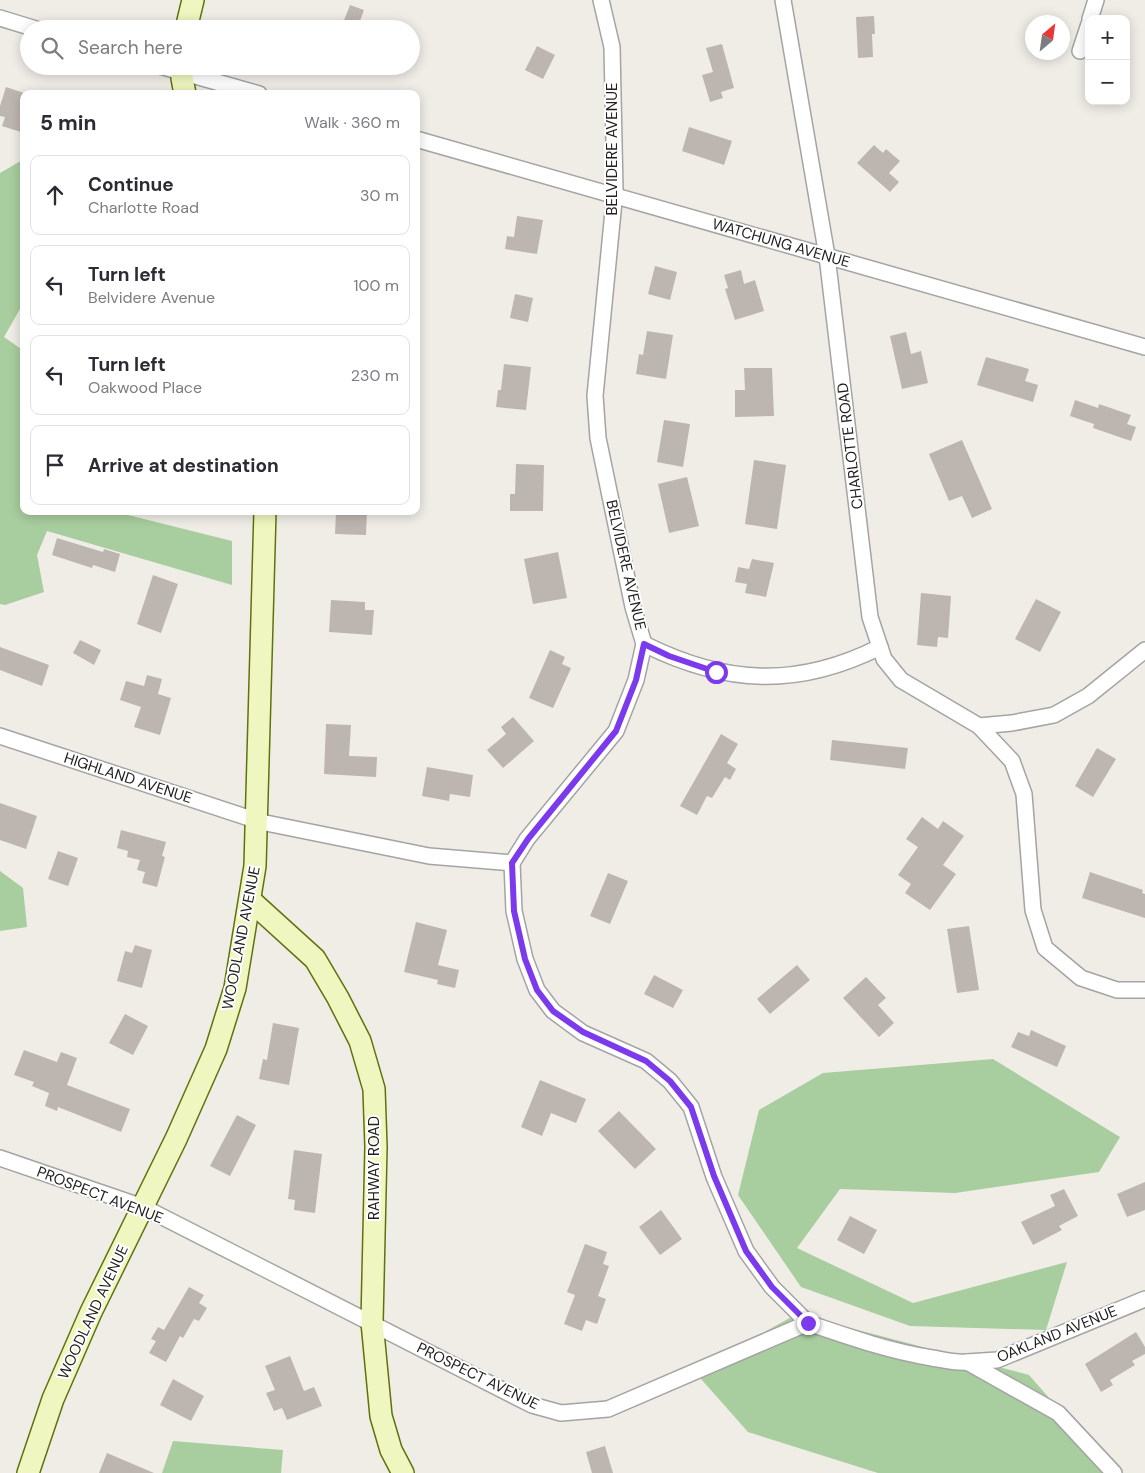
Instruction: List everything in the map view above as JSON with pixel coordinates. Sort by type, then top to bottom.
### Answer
[{"type":"street","points":[[188,20],[193,0]]},
{"type":"street","name":"BELVIDERE AVENUE","points":[[512,863],[528,839],[616,731],[636,680],[644,644],[633,607],[598,430],[595,396],[614,195],[612,46],[601,0]]},
{"type":"street","name":"CHARLOTTE ROAD","points":[[783,0],[828,256],[870,617],[884,659],[901,680],[979,726],[1012,761],[1024,794],[1033,910],[1046,948],[1081,978],[1117,990],[1145,990]]},
{"type":"street","points":[[1091,15],[1096,0]]},
{"type":"street","points":[[0,18],[20,24]]},
{"type":"street","points":[[1080,51],[1085,36]]},
{"type":"street","points":[[183,75],[184,90]]},
{"type":"street","points":[[198,75],[246,90]]},
{"type":"street","name":"WATCHUNG AVENUE","points":[[420,140],[1145,347]]},
{"type":"street","name":"WOODLAND AVENUE","points":[[28,1473],[53,1399],[91,1312],[176,1139],[216,1049],[234,988],[255,866],[265,515]]},
{"type":"street","points":[[644,644],[700,668],[741,676],[766,677],[816,672],[848,662],[880,647]]},
{"type":"street","points":[[979,726],[1012,723],[1054,715],[1088,696],[1145,650]]},
{"type":"street","name":"HIGHLAND AVENUE","points":[[0,736],[256,820]]},
{"type":"street","points":[[256,820],[429,856],[512,863],[514,911],[525,959],[537,990],[553,1011],[583,1032],[646,1061],[676,1087],[691,1107],[714,1176],[746,1251],[772,1287],[808,1323],[872,1345],[923,1357],[959,1363],[967,1362],[1058,1413],[1114,1473]]},
{"type":"street","name":"RAHWAY ROAD","points":[[250,900],[315,959],[360,1040],[374,1088],[376,1148],[372,1322],[381,1416],[391,1450],[403,1473]]},
{"type":"street","name":"PROSPECT AVENUE","points":[[0,1158],[143,1207],[532,1405],[560,1413],[608,1409],[808,1323]]},
{"type":"street","name":"OAKLAND AVENUE","points":[[967,1362],[997,1360],[1145,1299]]},
{"type":"green space","points":[[20,161],[20,309],[4,337],[20,348],[20,515],[128,515],[232,541],[232,585],[47,531],[37,555],[44,592],[5,605],[0,604],[0,173]]},
{"type":"green space","points":[[0,871],[23,888],[27,927],[0,931]]},
{"type":"green space","points":[[993,1059],[1120,1137],[1099,1172],[955,1193],[840,1189],[797,1248],[913,1303],[1067,1262],[1046,1330],[910,1326],[801,1287],[738,1195],[759,1110],[823,1073]]},
{"type":"green space","points":[[797,1314],[1029,1375],[1115,1473],[878,1473],[748,1432],[694,1371]]},
{"type":"green space","points":[[173,1441],[283,1450],[281,1473],[162,1473]]},
{"type":"building","points":[[350,5],[364,10],[360,20],[344,20]]},
{"type":"building","points":[[874,16],[875,34],[872,34],[873,57],[858,58],[856,17]]},
{"type":"building","points":[[722,44],[734,88],[721,92],[723,98],[710,102],[702,75],[713,72],[706,48]]},
{"type":"building","points":[[537,46],[555,55],[543,79],[525,70]]},
{"type":"building","points":[[6,87],[20,92],[20,132],[2,126],[5,117],[0,116],[0,106]]},
{"type":"building","points":[[689,127],[732,141],[724,165],[682,151]]},
{"type":"building","points":[[874,145],[883,153],[886,149],[900,161],[889,173],[899,182],[890,192],[857,163]]},
{"type":"building","points":[[517,216],[543,220],[537,254],[505,249],[507,236],[514,237]]},
{"type":"building","points":[[655,266],[677,272],[670,300],[648,294]]},
{"type":"building","points":[[741,270],[744,284],[755,280],[764,311],[735,320],[725,289],[728,288],[724,275]]},
{"type":"building","points":[[515,294],[533,298],[528,322],[510,318]]},
{"type":"building","points":[[647,331],[673,335],[666,379],[636,374],[639,354],[643,355]]},
{"type":"building","points":[[906,332],[911,354],[921,351],[928,383],[902,389],[890,336]]},
{"type":"building","points":[[986,357],[1029,369],[1025,381],[1038,385],[1033,402],[977,385]]},
{"type":"building","points":[[504,364],[531,367],[526,410],[496,407],[498,390],[501,390]]},
{"type":"building","points":[[744,368],[772,368],[774,416],[735,417],[735,390],[745,390]]},
{"type":"building","points":[[1075,400],[1098,408],[1099,404],[1131,415],[1127,424],[1136,427],[1131,441],[1093,428],[1094,424],[1070,416]]},
{"type":"building","points":[[664,420],[690,424],[683,467],[657,462]]},
{"type":"building","points":[[962,440],[992,509],[972,518],[962,496],[949,501],[929,454]]},
{"type":"building","points":[[754,460],[786,465],[777,529],[745,524]]},
{"type":"building","points":[[516,464],[544,465],[543,511],[510,511],[510,494],[515,494]]},
{"type":"building","points":[[687,477],[699,526],[669,533],[658,484]]},
{"type":"building","points":[[336,515],[367,515],[366,535],[335,534]]},
{"type":"building","points":[[57,538],[103,552],[104,549],[120,554],[115,572],[93,565],[92,568],[52,555]]},
{"type":"building","points":[[558,552],[567,598],[533,604],[524,559]]},
{"type":"building","points":[[752,559],[774,563],[766,597],[745,593],[747,584],[735,582],[738,567],[749,569]]},
{"type":"building","points":[[153,575],[178,584],[161,633],[137,624]]},
{"type":"building","points":[[921,593],[951,596],[948,638],[938,637],[937,647],[917,645]]},
{"type":"building","points":[[1036,599],[1061,612],[1040,652],[1015,639]]},
{"type":"building","points":[[331,600],[365,602],[365,610],[374,610],[372,635],[329,632]]},
{"type":"building","points":[[80,640],[101,650],[94,665],[73,653]]},
{"type":"building","points":[[0,647],[49,665],[42,686],[0,670]]},
{"type":"building","points":[[550,650],[565,657],[562,664],[571,668],[553,708],[529,698]]},
{"type":"building","points":[[147,675],[162,679],[158,694],[171,698],[160,735],[134,727],[141,707],[120,700],[126,681],[144,686]]},
{"type":"building","points":[[513,717],[534,741],[503,768],[487,750],[506,734],[501,727]]},
{"type":"building","points":[[326,724],[351,725],[349,756],[377,757],[376,777],[324,774]]},
{"type":"building","points":[[721,734],[738,744],[727,763],[736,769],[730,780],[725,777],[712,798],[707,796],[697,815],[680,806]]},
{"type":"building","points":[[832,740],[908,748],[905,769],[830,760]]},
{"type":"building","points":[[1097,748],[1116,759],[1093,797],[1075,786]]},
{"type":"building","points":[[427,767],[473,775],[470,797],[450,794],[449,801],[422,796]]},
{"type":"building","points":[[0,803],[37,816],[26,849],[0,840]]},
{"type":"building","points":[[922,817],[938,829],[943,821],[964,836],[943,865],[956,874],[930,910],[905,893],[911,884],[898,875],[918,847],[906,839]]},
{"type":"building","points":[[121,830],[166,842],[162,856],[165,857],[157,887],[142,883],[145,872],[137,870],[140,860],[127,857],[128,851],[117,848]]},
{"type":"building","points":[[58,851],[78,858],[68,886],[48,879]]},
{"type":"building","points":[[1090,872],[1143,890],[1142,893],[1145,894],[1145,918],[1082,898]]},
{"type":"building","points":[[608,873],[628,881],[610,924],[590,916]]},
{"type":"building","points":[[416,922],[447,930],[438,965],[459,970],[455,988],[437,984],[438,980],[404,972]]},
{"type":"building","points":[[969,926],[979,990],[957,993],[947,929]]},
{"type":"building","points":[[135,945],[152,950],[142,988],[117,981],[125,951],[132,953]]},
{"type":"building","points":[[797,965],[810,980],[770,1014],[757,999]]},
{"type":"building","points":[[654,975],[683,990],[673,1008],[644,994]]},
{"type":"building","points":[[866,977],[886,998],[878,1005],[894,1023],[879,1037],[843,998]]},
{"type":"building","points":[[125,1014],[148,1026],[133,1055],[109,1043]]},
{"type":"building","points":[[273,1023],[299,1028],[289,1085],[259,1079],[263,1059],[267,1060]]},
{"type":"building","points":[[1031,1030],[1066,1046],[1057,1067],[1011,1047],[1018,1032],[1029,1036]]},
{"type":"building","points":[[24,1050],[57,1062],[61,1052],[77,1058],[67,1085],[130,1109],[121,1132],[58,1107],[57,1111],[45,1106],[49,1093],[32,1086],[34,1082],[14,1075]]},
{"type":"building","points":[[540,1080],[586,1099],[576,1123],[551,1113],[542,1136],[521,1127]]},
{"type":"building","points":[[619,1111],[656,1149],[635,1169],[598,1131]]},
{"type":"building","points":[[237,1115],[256,1125],[230,1176],[210,1166]]},
{"type":"building","points":[[294,1150],[322,1154],[315,1213],[294,1210],[295,1200],[288,1199]]},
{"type":"building","points":[[1145,1182],[1145,1210],[1127,1217],[1117,1194]]},
{"type":"building","points":[[1064,1189],[1078,1216],[1059,1226],[1062,1230],[1033,1245],[1021,1222],[1055,1206],[1050,1195]]},
{"type":"building","points":[[661,1210],[682,1239],[660,1255],[639,1227]]},
{"type":"building","points":[[850,1216],[877,1230],[864,1254],[837,1240]]},
{"type":"building","points":[[585,1244],[607,1252],[603,1264],[609,1266],[598,1296],[606,1299],[597,1324],[586,1320],[582,1331],[564,1324],[575,1295],[567,1292]]},
{"type":"building","points":[[189,1287],[204,1295],[199,1303],[207,1308],[199,1321],[194,1319],[183,1338],[180,1336],[166,1362],[149,1353],[156,1341],[151,1339],[158,1327],[164,1330]]},
{"type":"building","points":[[1136,1332],[1145,1347],[1145,1354],[1132,1361],[1135,1365],[1110,1380],[1113,1385],[1101,1392],[1085,1364]]},
{"type":"building","points":[[290,1356],[304,1391],[314,1387],[322,1406],[287,1420],[282,1408],[274,1411],[266,1393],[275,1390],[265,1366]]},
{"type":"building","points":[[173,1379],[204,1396],[191,1421],[160,1405]]},
{"type":"building","points":[[605,1446],[613,1473],[592,1473],[586,1452]]},
{"type":"building","points":[[107,1453],[154,1473],[99,1473]]},
{"type":"route","points":[[716,672],[692,665],[644,644],[636,680],[616,731],[528,839],[512,863],[514,911],[525,959],[537,990],[553,1011],[583,1032],[646,1061],[670,1081],[691,1107],[714,1176],[746,1251],[772,1287],[808,1323]]}]
